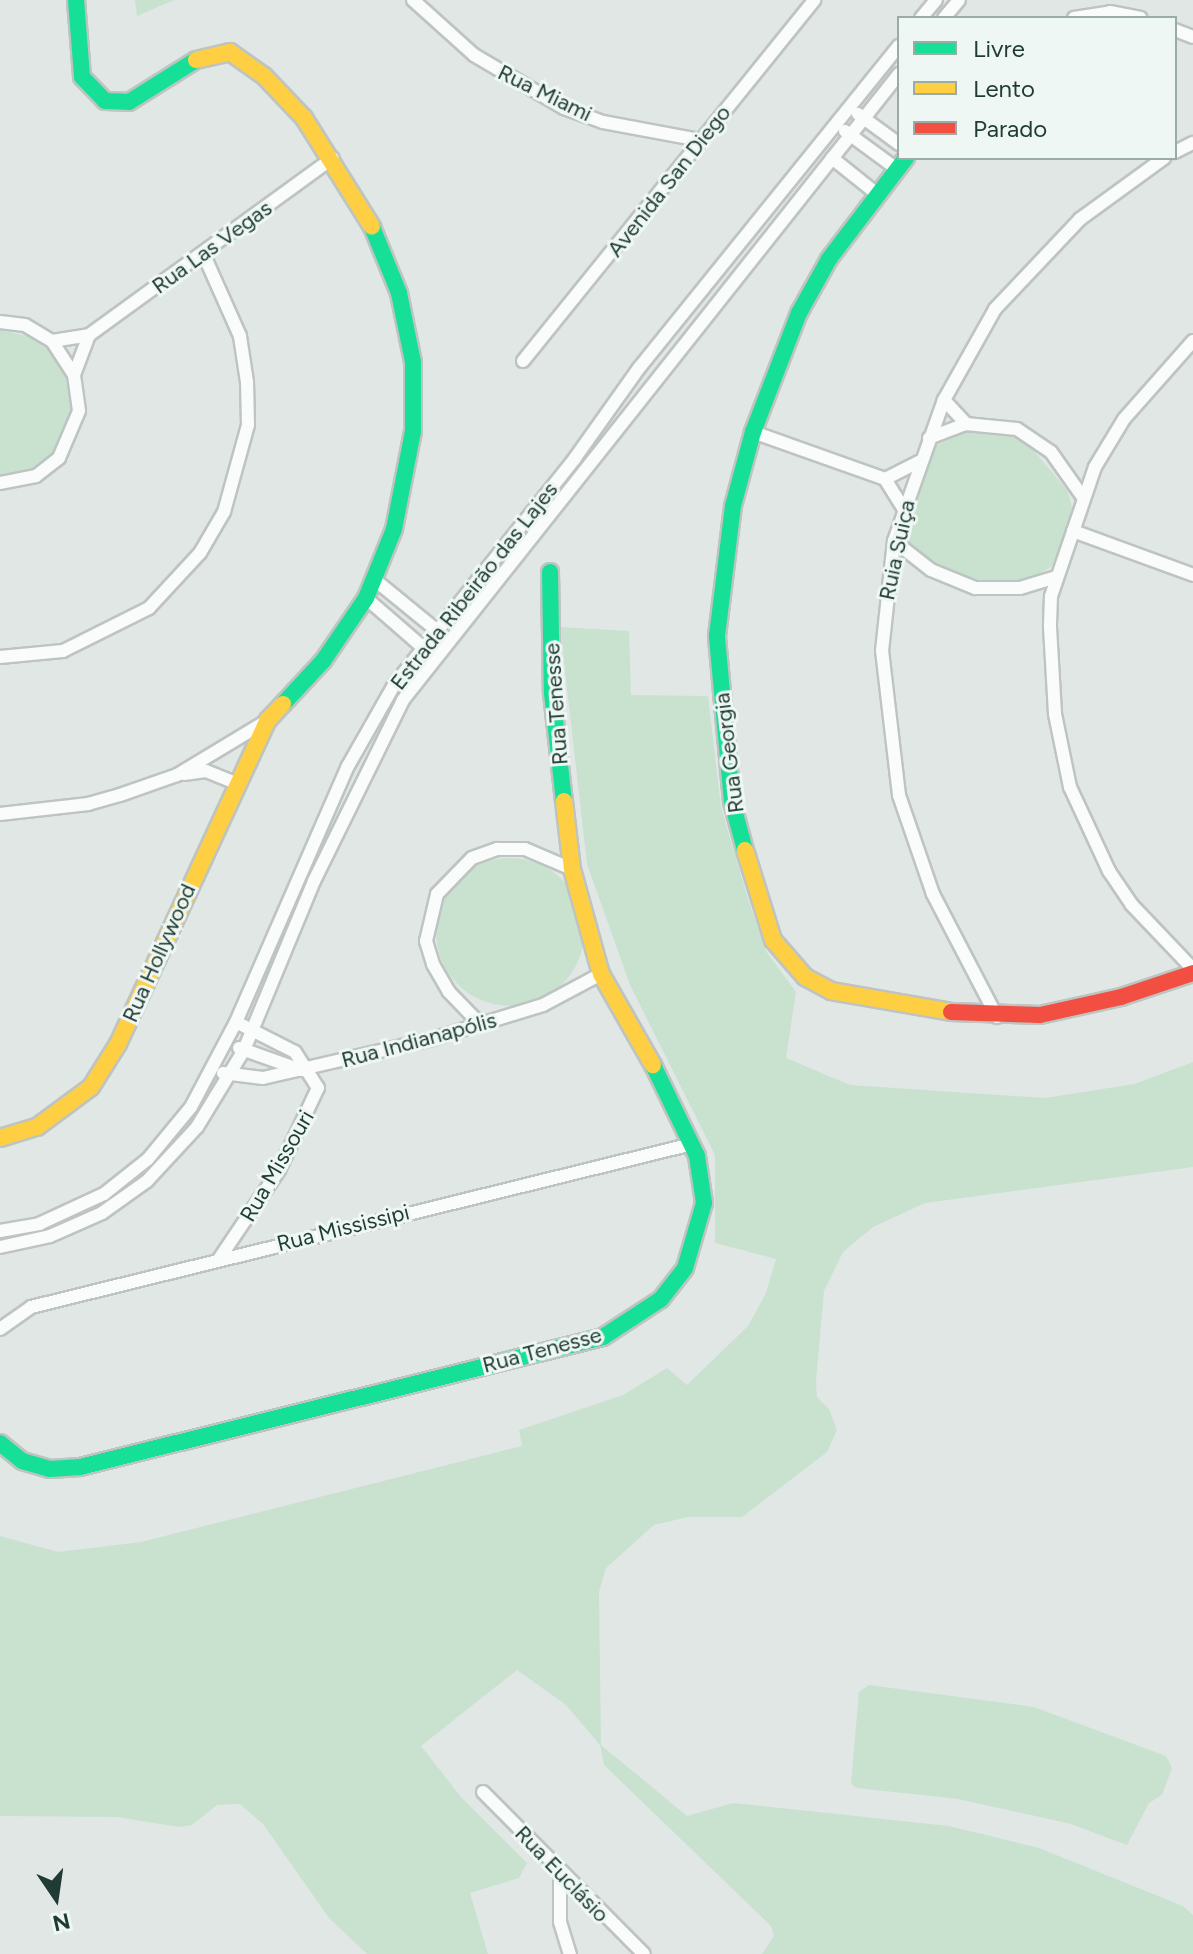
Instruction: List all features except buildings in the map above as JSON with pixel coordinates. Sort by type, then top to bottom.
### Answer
[{"type":"street","name":"Rua Hollywood","points":[[0,814],[88,804],[177,775],[268,720],[323,661],[366,598],[375,580],[408,473],[413,362],[399,293],[383,246],[333,158],[264,76],[230,52],[202,56],[129,102],[111,104],[95,96],[80,69],[76,0]]},
{"type":"street","name":"Rua Miami","points":[[413,0],[474,55],[564,108],[603,122],[700,140]]},
{"type":"street","name":"Avenida San Diego","points":[[523,361],[814,0]]},
{"type":"street","points":[[923,16],[936,0]]},
{"type":"street","points":[[946,16],[959,0]]},
{"type":"street","points":[[1086,16],[1110,12],[1130,16]]},
{"type":"street","name":"Estrada Ribeirão das Lajes","points":[[0,1231],[74,1211],[130,1175],[170,1134],[214,1068],[348,766],[421,647],[897,48]]},
{"type":"street","name":"Estrada Ribeirão das Lajes","points":[[0,1247],[50,1236],[126,1197],[181,1147],[244,1050],[372,757],[435,657],[897,76]]},
{"type":"street","points":[[849,108],[897,143]]},
{"type":"street","points":[[836,124],[901,164]]},
{"type":"street","name":"Rua Las Vegas","points":[[52,341],[89,335],[204,255],[333,158]]},
{"type":"street","points":[[832,158],[877,194]]},
{"type":"street","points":[[809,159],[823,169]]},
{"type":"street","name":"Ruia Suiça","points":[[997,1017],[933,894],[899,795],[882,651],[894,541],[919,462],[944,400],[995,309],[1023,273],[1109,194],[1161,160]]},
{"type":"street","name":"Rua Georgia","points":[[901,164],[829,259],[799,313],[753,432],[728,533],[717,636],[732,802],[773,940],[805,977],[831,991],[925,1011],[997,1017],[1088,1005],[1193,971]]},
{"type":"street","points":[[0,657],[63,651],[149,608],[200,553],[224,512],[248,425],[247,382],[240,336],[204,255]]},
{"type":"street","points":[[0,322],[25,325],[52,341],[74,375],[79,411],[59,458],[36,476],[0,483]]},
{"type":"street","points":[[74,375],[89,335]]},
{"type":"street","points":[[1193,341],[1124,419],[1082,496],[1051,596],[1051,667],[1070,787],[1109,871],[1131,904],[1193,971]]},
{"type":"street","points":[[944,400],[966,424]]},
{"type":"street","points":[[929,438],[966,424],[999,425],[1035,440],[1051,452],[1082,496]]},
{"type":"street","points":[[753,432],[885,479],[904,510]]},
{"type":"street","points":[[885,479],[919,462]]},
{"type":"street","points":[[1073,531],[1193,575]]},
{"type":"street","points":[[894,541],[931,570],[975,588],[1020,588],[1056,577]]},
{"type":"street","name":"Rua Tenesse","points":[[0,1443],[22,1461],[50,1469],[80,1467],[603,1337],[661,1299],[685,1268],[704,1203],[692,1144],[667,1089],[601,974],[572,869],[552,693],[550,572]]},
{"type":"street","points":[[375,580],[449,640]]},
{"type":"street","points":[[366,598],[435,657]]},
{"type":"street","name":"Rua Hollywood","points":[[0,1138],[37,1127],[91,1087],[134,1012],[236,783],[268,720]]},
{"type":"street","points":[[177,775],[206,771],[236,783]]},
{"type":"street","points":[[480,1024],[449,992],[433,964],[426,941],[437,894],[472,858],[497,849],[525,849],[572,869]]},
{"type":"street","name":"Rua Indianapólis","points":[[229,1076],[263,1078],[480,1024],[571,994],[601,974]]},
{"type":"street","points":[[236,1022],[295,1052],[305,1069]]},
{"type":"street","points":[[226,1043],[305,1069]]},
{"type":"street","points":[[214,1068],[229,1076]]},
{"type":"street","name":"Rua Missouri","points":[[219,1259],[279,1170],[312,1107],[318,1088],[305,1069]]},
{"type":"street","name":"Rua Mississipi","points":[[0,1329],[31,1307],[692,1144]]},
{"type":"street","name":"Rua Euclásio","points":[[483,1792],[560,1874],[644,1954]]},
{"type":"street","points":[[560,1874],[560,1922],[570,1954]]},
{"type":"green space","points":[[135,0],[174,0],[137,16]]},
{"type":"green space","points":[[0,330],[27,336],[52,352],[70,380],[74,413],[64,444],[42,468],[0,482]]},
{"type":"green space","points":[[969,430],[1008,434],[1029,445],[1067,490],[1072,507],[1064,539],[1051,567],[1037,575],[1007,583],[966,578],[938,565],[909,543],[905,525],[935,446]]},
{"type":"green space","points":[[560,627],[629,631],[631,695],[708,696],[721,807],[748,899],[766,951],[796,992],[786,1058],[850,1085],[1045,1098],[1134,1084],[1193,1062],[1193,1167],[925,1203],[873,1227],[843,1252],[824,1291],[816,1381],[817,1397],[829,1409],[837,1430],[827,1452],[742,1517],[688,1517],[654,1525],[606,1568],[599,1592],[601,1745],[687,1816],[733,1803],[949,1826],[1039,1848],[1183,1906],[1193,1915],[1193,1954],[762,1954],[774,1936],[771,1926],[604,1765],[600,1745],[566,1705],[517,1670],[421,1746],[461,1797],[527,1863],[519,1878],[470,1893],[488,1954],[367,1954],[329,1918],[263,1824],[240,1804],[217,1805],[192,1825],[179,1827],[117,1817],[0,1816],[0,1536],[58,1552],[141,1542],[522,1446],[519,1430],[623,1395],[667,1368],[687,1385],[748,1326],[766,1293],[776,1259],[715,1243],[715,1155],[630,985],[587,864]]},
{"type":"green space","points":[[510,858],[539,863],[563,879],[579,903],[584,932],[579,961],[563,985],[539,1001],[510,1006],[481,1001],[457,985],[441,961],[436,932],[441,903],[457,879],[481,863]]},
{"type":"green space","points":[[869,1685],[1034,1707],[1166,1756],[1172,1768],[1162,1795],[1149,1803],[1127,1845],[1071,1824],[958,1799],[857,1788],[851,1784],[859,1692]]},
{"type":"traffic: fast","points":[[76,0],[82,77],[105,101],[129,102],[196,60]]},
{"type":"traffic: fast","points":[[745,850],[732,802],[717,636],[733,506],[753,432],[799,313],[829,259],[904,160]]},
{"type":"traffic: fast","points":[[283,704],[323,661],[366,598],[394,529],[413,431],[413,362],[399,293],[372,227]]},
{"type":"traffic: fast","points":[[550,572],[552,693],[564,801]]},
{"type":"traffic: fast","points":[[0,1443],[22,1461],[50,1469],[80,1467],[603,1337],[661,1299],[685,1268],[704,1203],[697,1156],[653,1065]]},
{"type":"traffic: slow","points":[[196,60],[230,52],[264,76],[304,118],[372,227]]},
{"type":"traffic: slow","points":[[0,1138],[37,1127],[91,1087],[118,1044],[268,720],[283,704]]},
{"type":"traffic: slow","points":[[564,801],[572,869],[601,974],[653,1065]]},
{"type":"traffic: slow","points":[[745,850],[773,940],[805,977],[831,991],[951,1012]]},
{"type":"traffic: jam","points":[[951,1012],[1040,1015],[1121,997],[1193,973]]}]
